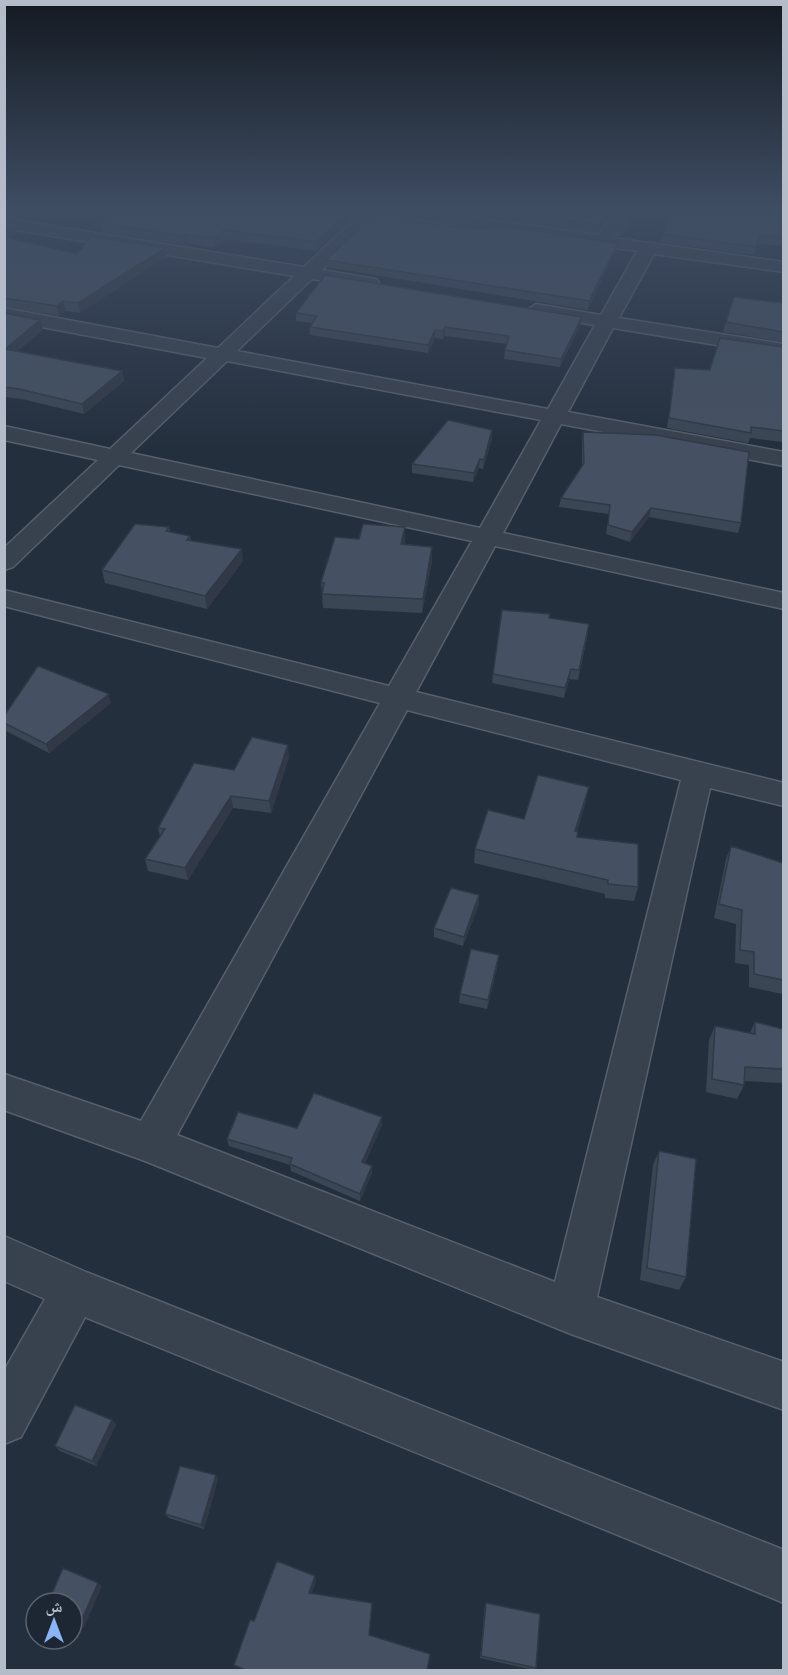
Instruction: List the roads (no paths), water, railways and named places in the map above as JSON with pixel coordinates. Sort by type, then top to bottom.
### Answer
[{"type":"street","points":[[4,562],[291,289]]},
{"type":"street","points":[[150,1144],[625,289]]},
{"type":"street","points":[[515,307],[783,350]]},
{"type":"street","points":[[4,314],[783,459]]},
{"type":"street","points":[[4,433],[783,601]]},
{"type":"street","points":[[4,598],[783,795]]},
{"type":"street","points":[[571,1311],[698,773]]},
{"type":"street","points":[[4,1092],[150,1144],[571,1311],[783,1386]]},
{"type":"street","points":[[4,1258],[75,1290],[783,1577]]},
{"type":"street","points":[[4,1420],[75,1290]]}]
